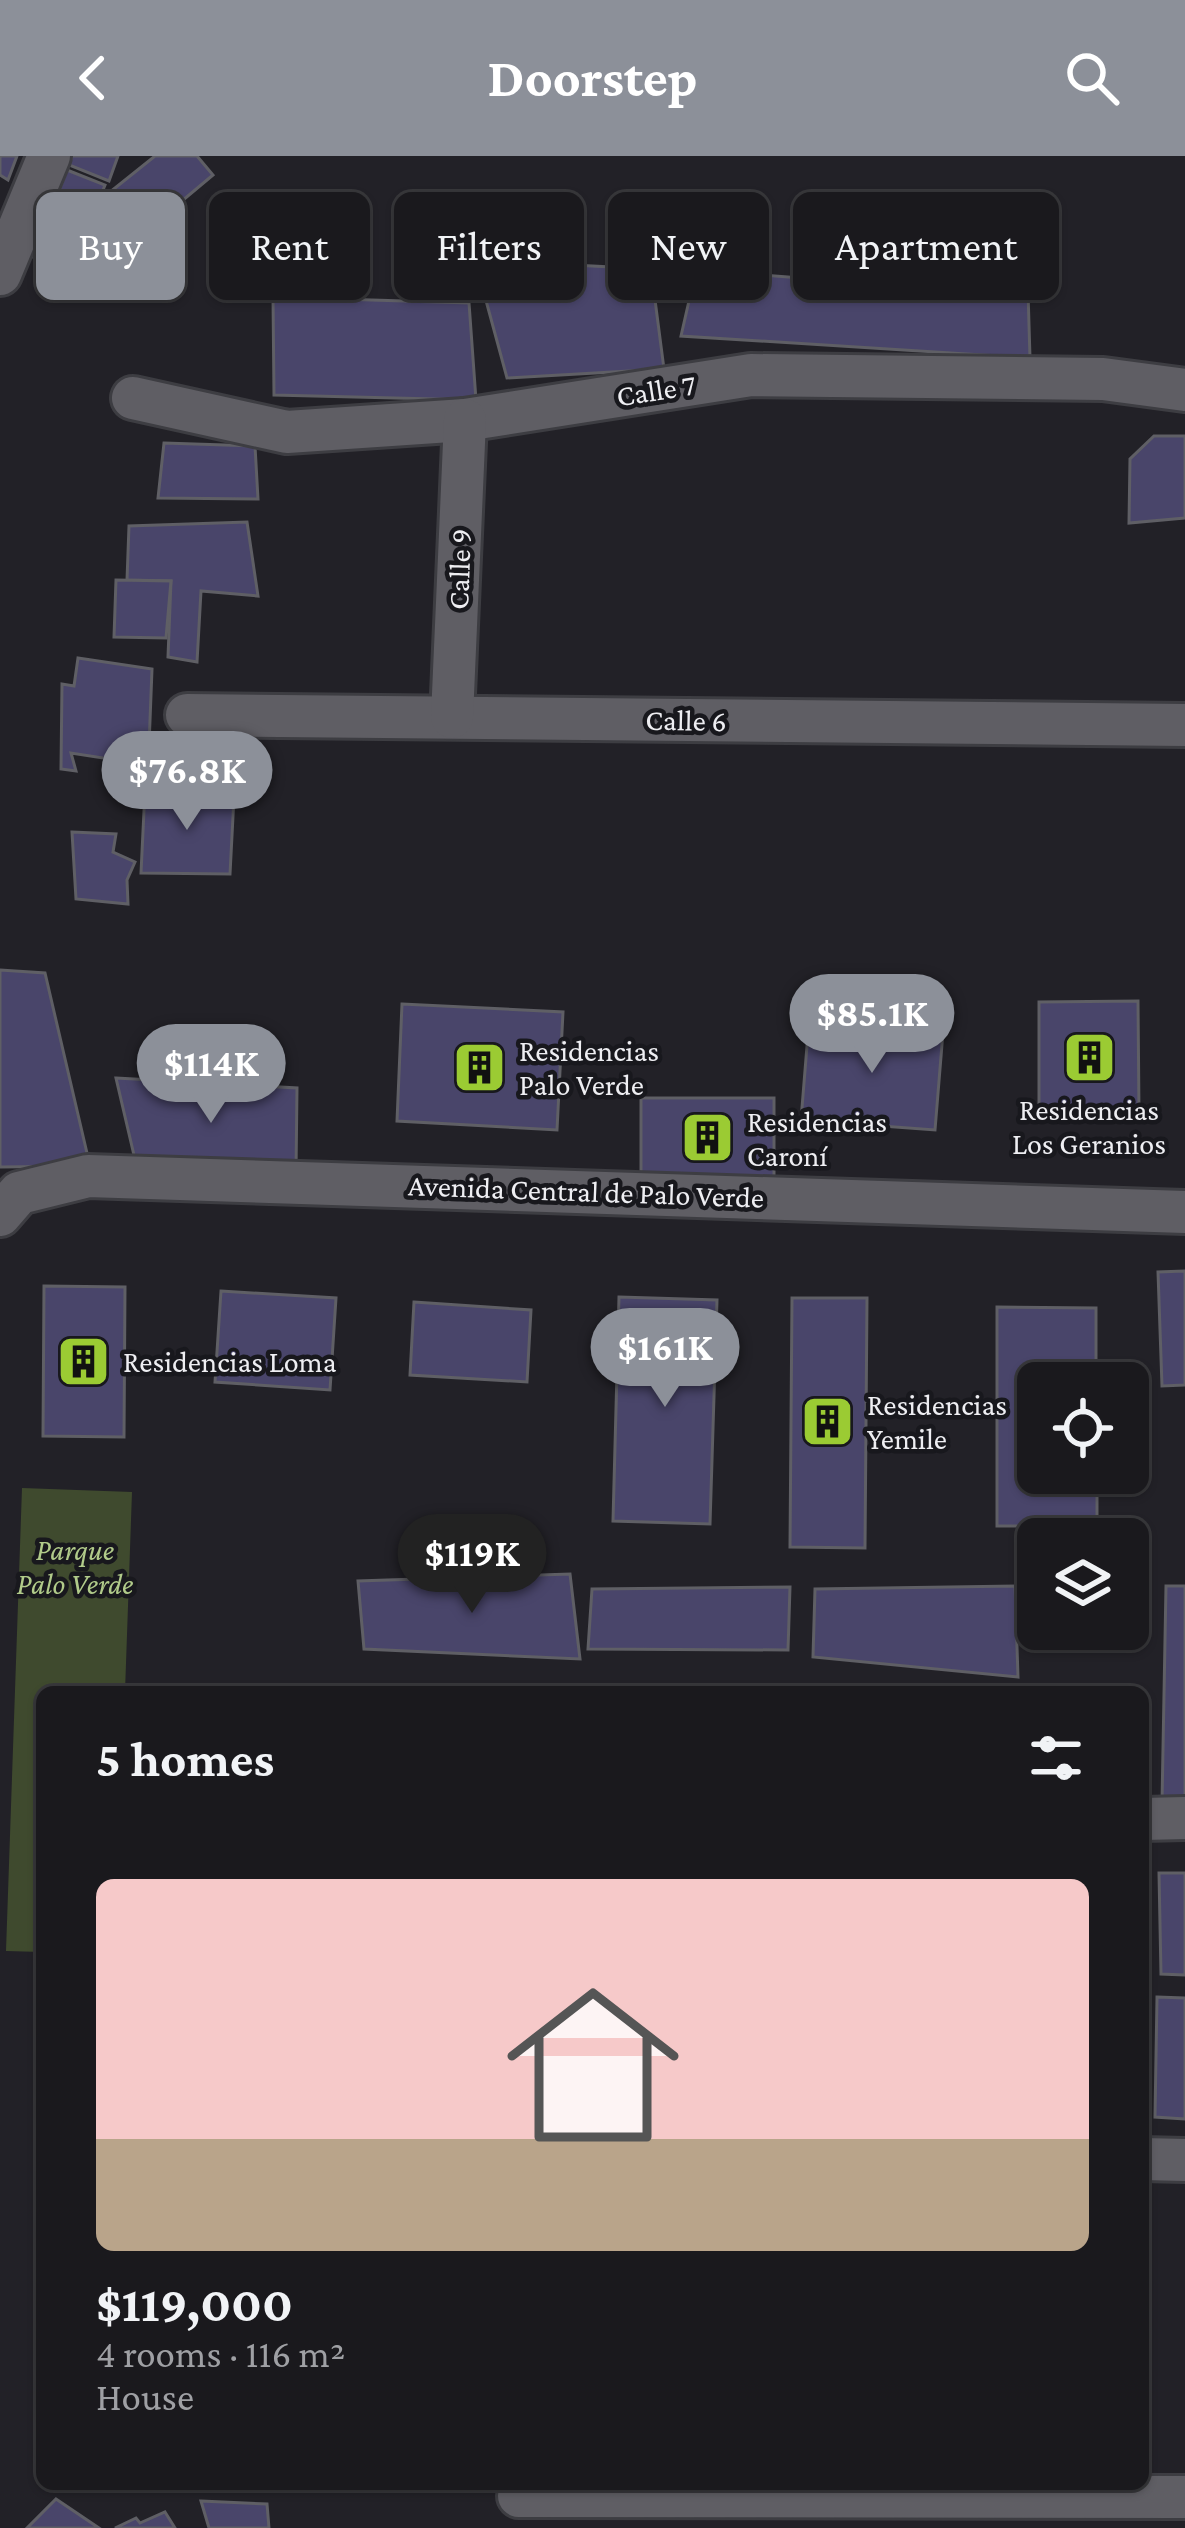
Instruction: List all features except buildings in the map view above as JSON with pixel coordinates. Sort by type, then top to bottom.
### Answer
[{"type":"street","points":[[0,274],[14,205],[49,156]]},
{"type":"street","name":"Calle 7","points":[[133,398],[287,432],[465,420],[751,375],[1103,379],[1185,390]]},
{"type":"street","name":"Calle 9","points":[[452,717],[465,420]]},
{"type":"street","name":"Calle 6","points":[[187,716],[1185,724]]},
{"type":"street","name":"Avenida Central de Palo Verde","points":[[0,1215],[19,1193],[88,1176],[1185,1212]]},
{"type":"street","points":[[1149,1819],[1185,1818]]},
{"type":"street","points":[[1149,2159],[1185,2160]]},
{"type":"street","points":[[519,2503],[1185,2497]]},
{"type":"green space","name":"Parque Palo Verde","points":[[22,1488],[132,1492],[125,1686],[36,1686],[36,1952],[6,1951]]},
{"type":"place","name":"Residencias Los Geranios","points":[[1089,1057]]},
{"type":"place","name":"Residencias Palo Verde","points":[[480,1067]]},
{"type":"place","name":"Residencias Caroní","points":[[708,1138]]},
{"type":"place","name":"Residencias Loma","points":[[84,1361]]},
{"type":"place","name":"Residencias Yemile","points":[[828,1421]]}]
